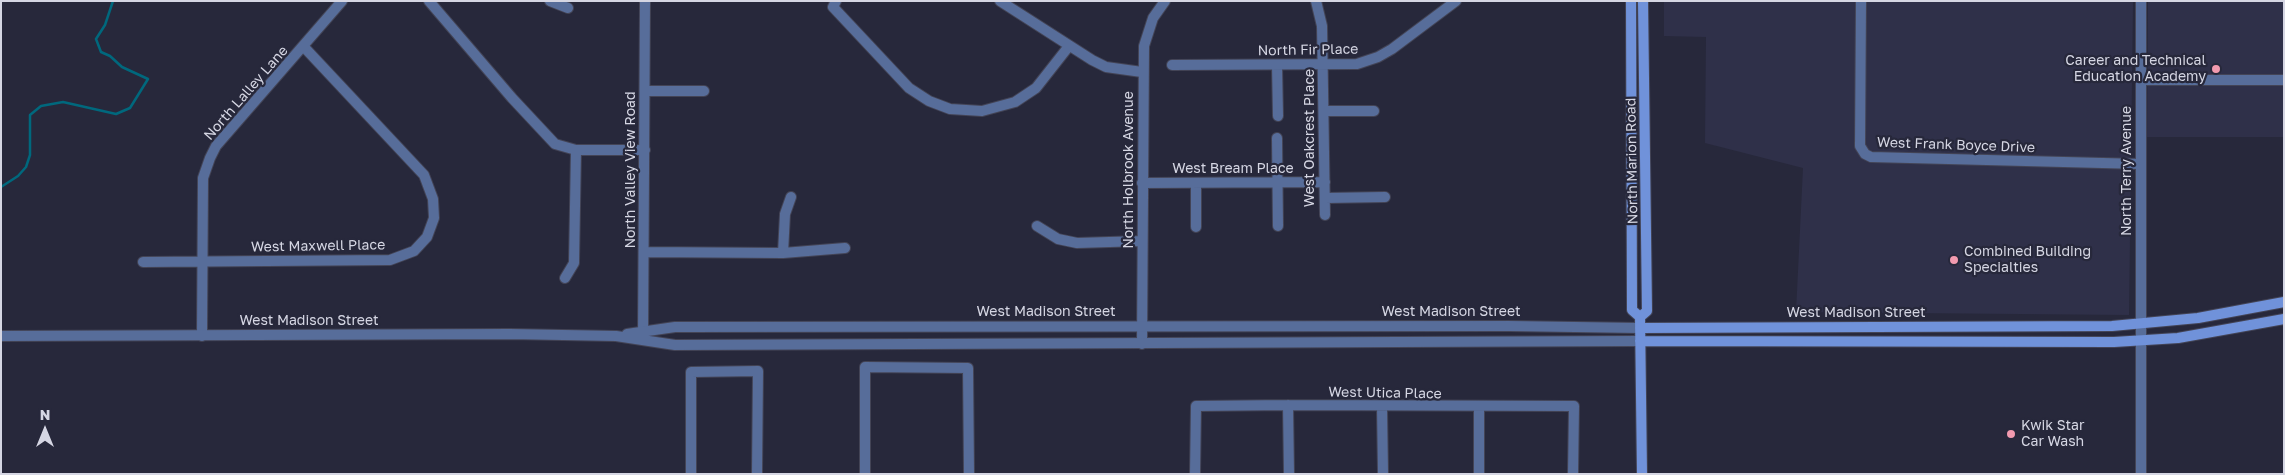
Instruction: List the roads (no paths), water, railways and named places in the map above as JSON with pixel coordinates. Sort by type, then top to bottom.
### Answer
[{"type":"main road","name":"North Marion Road","points":[[1631,1],[1632,310],[1640,318],[1642,474]]},
{"type":"main road","name":"North Marion Road","points":[[1640,318],[1647,311],[1644,1]]},
{"type":"main road","name":"West Madison Street","points":[[1640,328],[2141,324],[2198,318],[2284,302]]},
{"type":"main road","name":"West Madison Street","points":[[1640,341],[1981,343],[2140,341],[2207,333],[2284,319]]},
{"type":"street","name":"North Lalley Lane","points":[[202,336],[203,178],[210,158],[220,141],[304,47],[342,1]]},
{"type":"street","points":[[429,1],[512,98],[555,144],[576,150],[645,150]]},
{"type":"street","points":[[550,1],[568,8]]},
{"type":"street","name":"North Valley View Road","points":[[644,336],[645,1]]},
{"type":"street","points":[[836,1],[832,7],[909,88],[929,101],[950,110],[982,111],[1015,102],[1036,88],[1069,46]]},
{"type":"street","points":[[1000,1],[1069,46],[1106,67],[1142,72]]},
{"type":"street","name":"North Holbrook Avenue","points":[[1142,344],[1142,72],[1147,32],[1152,18],[1165,1]]},
{"type":"street","name":"West Oakcrest Place","points":[[1316,1],[1322,26],[1324,65],[1325,216]]},
{"type":"street","name":"North Fir Place","points":[[1172,65],[1357,64],[1378,58],[1456,1]]},
{"type":"street","name":"West Frank Boyce Drive","points":[[1861,1],[1860,146],[1865,154],[1871,157],[2141,164]]},
{"type":"street","name":"North Terry Avenue","points":[[2141,1],[2141,474]]},
{"type":"street","name":"West Maxwell Place","points":[[143,262],[390,260],[414,250],[428,237],[434,218],[433,199],[424,175],[304,47]]},
{"type":"street","points":[[1277,65],[1278,116]]},
{"type":"street","points":[[2141,80],[2284,80]]},
{"type":"street","points":[[645,91],[704,91]]},
{"type":"street","points":[[1324,111],[1374,111]]},
{"type":"street","points":[[1277,138],[1278,226]]},
{"type":"street","points":[[565,278],[574,263],[576,150]]},
{"type":"street","points":[[1196,182],[1196,227]]},
{"type":"street","name":"West Bream Place","points":[[1142,183],[1325,182]]},
{"type":"street","points":[[783,253],[785,214],[791,197]]},
{"type":"street","points":[[1325,198],[1385,197]]},
{"type":"street","points":[[1037,226],[1058,239],[1077,243],[1142,242]]},
{"type":"street","points":[[644,252],[783,253],[829,251],[845,248]]},
{"type":"street","name":"West Madison Street","points":[[1,336],[510,334],[644,336],[685,327],[1509,326],[1640,328]]},
{"type":"street","name":"West Madison Street","points":[[644,336],[675,345],[1640,341]]},
{"type":"street","points":[[865,474],[865,367],[968,368],[969,474]]},
{"type":"street","points":[[691,474],[691,372],[758,371],[757,474]]},
{"type":"street","points":[[1288,405],[1289,474]]},
{"type":"street","name":"West Utica Place","points":[[1195,474],[1196,406],[1288,405],[1382,407],[1574,406],[1573,474]]},
{"type":"street","points":[[1382,407],[1383,474]]},
{"type":"street","points":[[1479,407],[1479,474]]},
{"type":"waterway","points":[[1,187],[18,176],[26,167],[30,155],[30,115],[41,106],[63,102],[116,114],[130,108],[148,79],[122,67],[110,56],[101,52],[96,39],[105,25],[113,1]]},
{"type":"place","name":"Career and Technical Education Academy","points":[[2216,69]]},
{"type":"place","name":"Combined Building Specialties","points":[[1954,260]]},
{"type":"place","name":"Kwik Star Car Wash","points":[[2011,434]]}]
